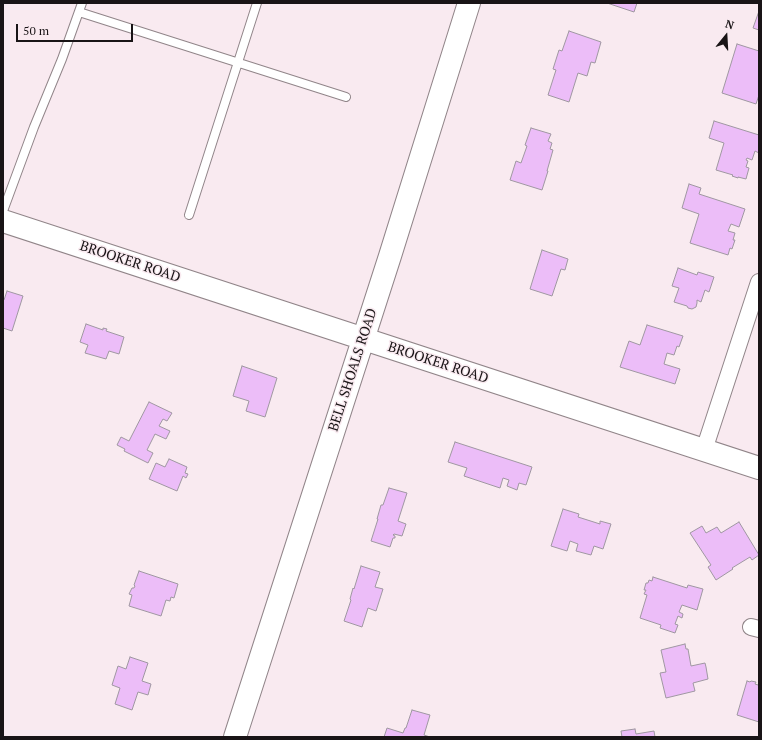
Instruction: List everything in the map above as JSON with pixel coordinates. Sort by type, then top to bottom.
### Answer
[{"type":"street","name":"BELL SHOALS ROAD","points":[[235,737],[364,338],[469,3]]},
{"type":"street","name":"BROOKER ROAD","points":[[3,221],[759,468]]},
{"type":"street","points":[[704,450],[759,282]]},
{"type":"lane","points":[[3,211],[34,127],[62,60],[82,3]]},
{"type":"lane","points":[[189,215],[257,3]]},
{"type":"lane","points":[[79,12],[346,97]]},
{"type":"building","points":[[607,3],[637,3],[634,12]]},
{"type":"building","points":[[759,11],[759,30],[753,28]]},
{"type":"building","points":[[569,31],[601,42],[595,63],[591,62],[587,76],[578,73],[569,102],[548,95],[556,70],[553,69],[559,50],[562,51]]},
{"type":"building","points":[[737,44],[759,51],[759,95],[756,104],[722,93]]},
{"type":"building","points":[[714,121],[759,135],[759,153],[755,151],[752,160],[747,158],[746,160],[748,161],[746,167],[749,168],[746,179],[738,178],[716,170],[724,143],[709,138]]},
{"type":"building","points":[[531,128],[551,134],[548,141],[552,143],[550,149],[553,150],[542,190],[510,180],[516,161],[521,163]]},
{"type":"building","points":[[689,184],[701,188],[699,194],[745,209],[739,227],[731,224],[728,231],[735,233],[733,240],[735,240],[728,255],[690,243],[699,214],[682,208]]},
{"type":"building","points":[[542,250],[568,259],[565,270],[561,269],[552,296],[530,289]]},
{"type":"building","points":[[678,268],[697,275],[698,272],[714,277],[709,292],[705,290],[701,302],[697,300],[696,307],[692,309],[674,302],[679,288],[672,286]]},
{"type":"building","points":[[7,291],[23,296],[12,331],[3,328],[3,299],[4,300]]},
{"type":"building","points":[[86,324],[103,330],[103,328],[107,329],[106,331],[124,337],[119,354],[109,351],[106,359],[85,353],[88,345],[80,342]]},
{"type":"building","points":[[647,325],[683,336],[674,355],[667,353],[664,364],[680,369],[675,384],[620,367],[629,341],[640,345]]},
{"type":"building","points":[[242,366],[277,378],[265,417],[246,411],[249,401],[233,396]]},
{"type":"building","points":[[149,402],[172,413],[167,421],[163,419],[159,426],[170,431],[166,439],[155,434],[147,450],[153,453],[148,463],[124,451],[125,449],[117,445],[121,437],[129,441]]},
{"type":"building","points":[[455,442],[532,467],[526,485],[519,483],[517,490],[507,486],[509,480],[503,478],[500,488],[464,476],[467,468],[448,462]]},
{"type":"building","points":[[169,459],[187,467],[185,473],[188,474],[186,478],[183,476],[177,491],[149,479],[156,463],[165,467]]},
{"type":"building","points":[[389,488],[407,493],[398,521],[406,524],[402,536],[393,535],[395,538],[393,538],[390,547],[371,541],[381,505],[383,505]]},
{"type":"building","points":[[563,509],[579,514],[578,517],[600,524],[600,521],[611,524],[603,549],[594,546],[591,555],[576,551],[578,544],[570,541],[567,551],[551,546]]},
{"type":"building","points":[[739,522],[759,555],[752,560],[750,557],[716,580],[708,567],[711,565],[690,533],[702,526],[706,533],[717,527],[721,533]]},
{"type":"building","points":[[361,566],[380,572],[375,587],[383,589],[376,611],[368,608],[362,627],[344,621]]},
{"type":"building","points":[[139,571],[178,584],[174,598],[171,597],[170,601],[166,600],[161,616],[129,606],[132,595],[129,594],[135,586],[134,585]]},
{"type":"building","points":[[653,577],[687,588],[688,585],[703,589],[697,610],[682,605],[679,612],[683,614],[682,618],[678,616],[675,624],[678,625],[675,633],[660,628],[661,625],[640,618],[647,595],[644,594],[646,590],[644,590],[646,583],[648,583],[649,580],[652,581]]},
{"type":"building","points":[[685,644],[686,649],[688,649],[691,666],[705,663],[708,679],[693,683],[695,691],[666,698],[660,673],[666,672],[661,650]]},
{"type":"building","points":[[130,657],[148,663],[142,681],[151,684],[148,695],[138,692],[132,710],[115,704],[120,688],[112,685],[118,666],[126,669]]},
{"type":"building","points":[[747,681],[756,682],[755,684],[758,685],[759,683],[759,722],[737,715]]},
{"type":"building","points":[[412,710],[430,715],[424,735],[430,737],[384,737],[387,728],[403,733]]},
{"type":"building","points":[[635,729],[636,734],[654,731],[655,737],[622,737],[621,731]]}]
